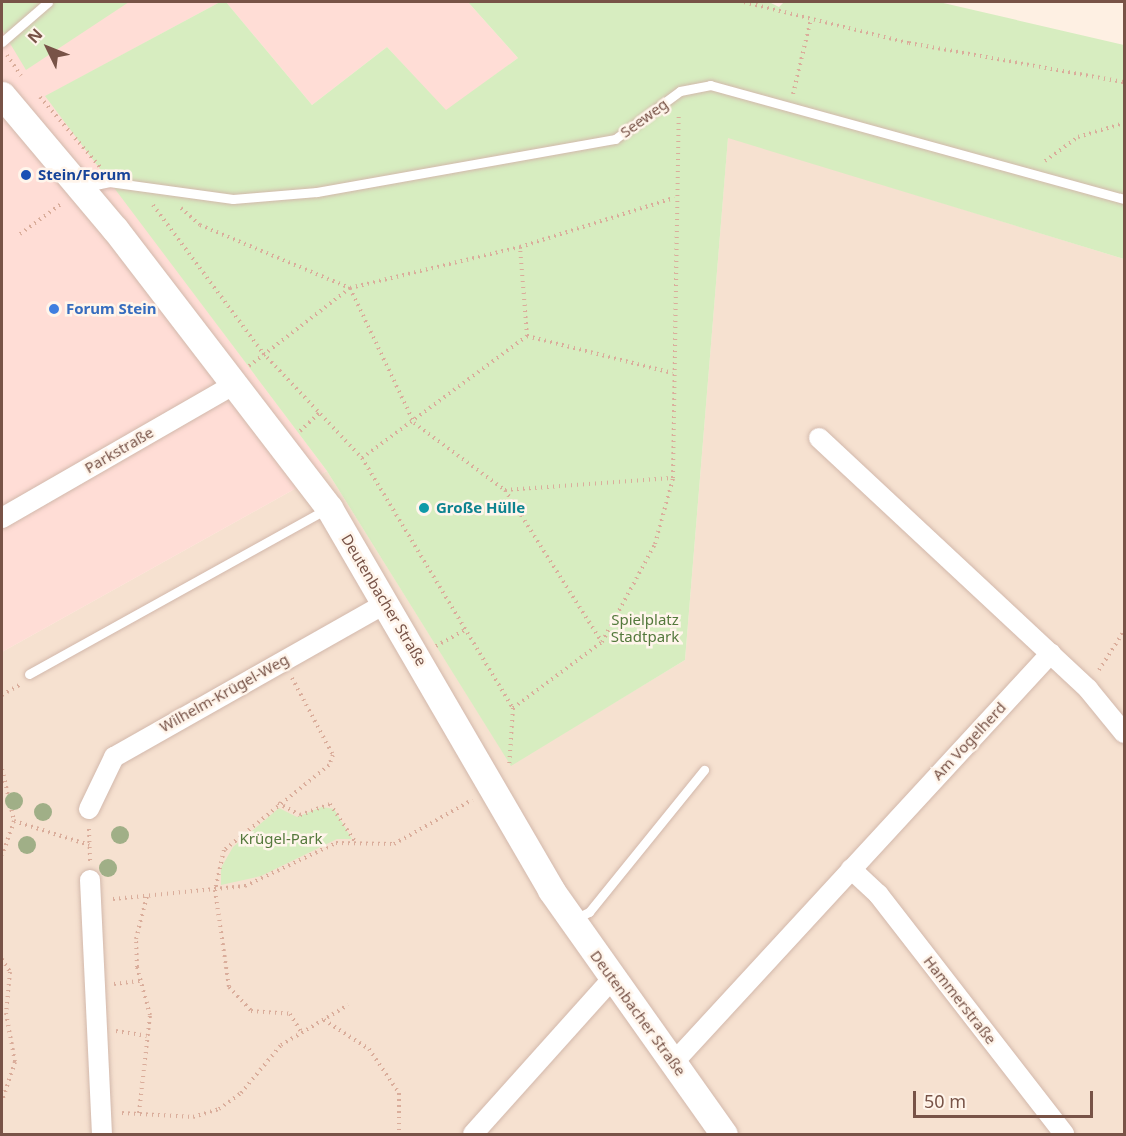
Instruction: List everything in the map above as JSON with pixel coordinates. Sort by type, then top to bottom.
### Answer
[{"type":"street","name":"Deutenbacher Straße","points":[[2,95],[237,383],[329,508],[418,656],[492,789],[572,921],[724,1134]]},
{"type":"street","name":"Parkstraße","points":[[2,518],[237,383]]},
{"type":"street","points":[[819,438],[1088,689],[1125,733]]},
{"type":"street","name":"Wilhelm-Krügel-Weg","points":[[89,809],[114,757],[386,603]]},
{"type":"street","name":"Am Vogelherd","points":[[674,1062],[1050,653]]},
{"type":"street","name":"Hammerstraße","points":[[851,869],[878,894],[1064,1134]]},
{"type":"street","points":[[90,880],[102,1134]]},
{"type":"street","points":[[473,1134],[612,979]]},
{"type":"lane","points":[[2,42],[48,2]]},
{"type":"lane","name":"Seeweg","points":[[80,189],[114,183],[233,199],[317,192],[533,157],[615,139],[680,92],[710,85],[1125,199]]},
{"type":"lane","points":[[29,674],[329,508]]},
{"type":"lane","points":[[572,921],[589,912],[704,770]]},
{"type":"path","points":[[744,2],[909,43],[1125,82]]},
{"type":"path","points":[[790,107],[811,19]]},
{"type":"path","points":[[2,47],[30,86]]},
{"type":"path","points":[[513,708],[602,642],[655,543],[673,478],[675,198],[680,92]]},
{"type":"path","points":[[37,94],[114,183]]},
{"type":"path","points":[[1028,172],[1078,137],[1125,123]]},
{"type":"path","points":[[91,900],[215,890],[271,879],[336,843],[393,844],[509,781],[513,708],[362,458],[263,353],[140,188]]},
{"type":"path","points":[[163,191],[200,225],[350,288],[414,423],[505,490],[602,642]]},
{"type":"path","points":[[237,383],[263,353],[350,288],[520,247],[675,198]]},
{"type":"path","points":[[20,234],[41,218]]},
{"type":"path","points":[[520,247],[527,336]]},
{"type":"path","points":[[527,336],[672,373]]},
{"type":"path","points":[[362,458],[414,423],[527,336]]},
{"type":"path","points":[[306,426],[319,413]]},
{"type":"path","points":[[505,490],[673,478]]},
{"type":"path","points":[[418,656],[467,629]]},
{"type":"path","points":[[1088,689],[1125,631]]},
{"type":"path","points":[[282,661],[333,755],[329,765],[278,803],[224,850],[215,869],[215,890],[233,994],[251,1011],[290,1014],[302,1033]]},
{"type":"path","points":[[2,769],[14,821],[2,855]]},
{"type":"path","points":[[278,803],[300,815],[330,804],[356,843]]},
{"type":"path","points":[[89,809],[90,880]]},
{"type":"path","points":[[14,821],[89,845]]},
{"type":"path","points":[[139,1113],[150,1015],[137,967],[136,939],[148,896]]},
{"type":"path","points":[[2,959],[10,972],[6,1014],[15,1062],[2,1101]]},
{"type":"path","points":[[101,1113],[193,1117],[219,1109],[241,1093],[281,1045],[348,1005]]},
{"type":"path","points":[[324,1020],[369,1049],[399,1093],[399,1134]]},
{"type":"path","points":[[98,1027],[147,1036]]},
{"type":"shaded area","points":[[2,2],[220,2],[46,96],[327,471],[2,652]]},
{"type":"shaded area","points":[[226,2],[468,2],[518,58],[446,111],[387,47],[312,105]]},
{"type":"shaded area","points":[[728,137],[1124,259],[1124,1134],[2,1134],[2,652],[327,471],[511,765],[685,660]]},
{"type":"green space","points":[[2,2],[129,2],[26,70],[2,30]]},
{"type":"green space","name":"Spielplatz Stadtpark","points":[[220,2],[226,2],[312,105],[387,47],[446,110],[518,58],[468,2],[769,2],[779,7],[784,2],[939,2],[1124,45],[1124,259],[728,138],[685,660],[511,766],[327,471],[45,96]]},
{"type":"green space","name":"Krügel-Park","points":[[322,807],[334,809],[352,839],[337,839],[261,876],[221,885],[221,868],[233,847],[279,808],[297,817]]},
{"type":"place","name":"Stein/Forum","points":[[26,175]]},
{"type":"place","name":"Forum Stein","points":[[54,309]]},
{"type":"place","name":"Große Hülle","points":[[424,508]]}]
